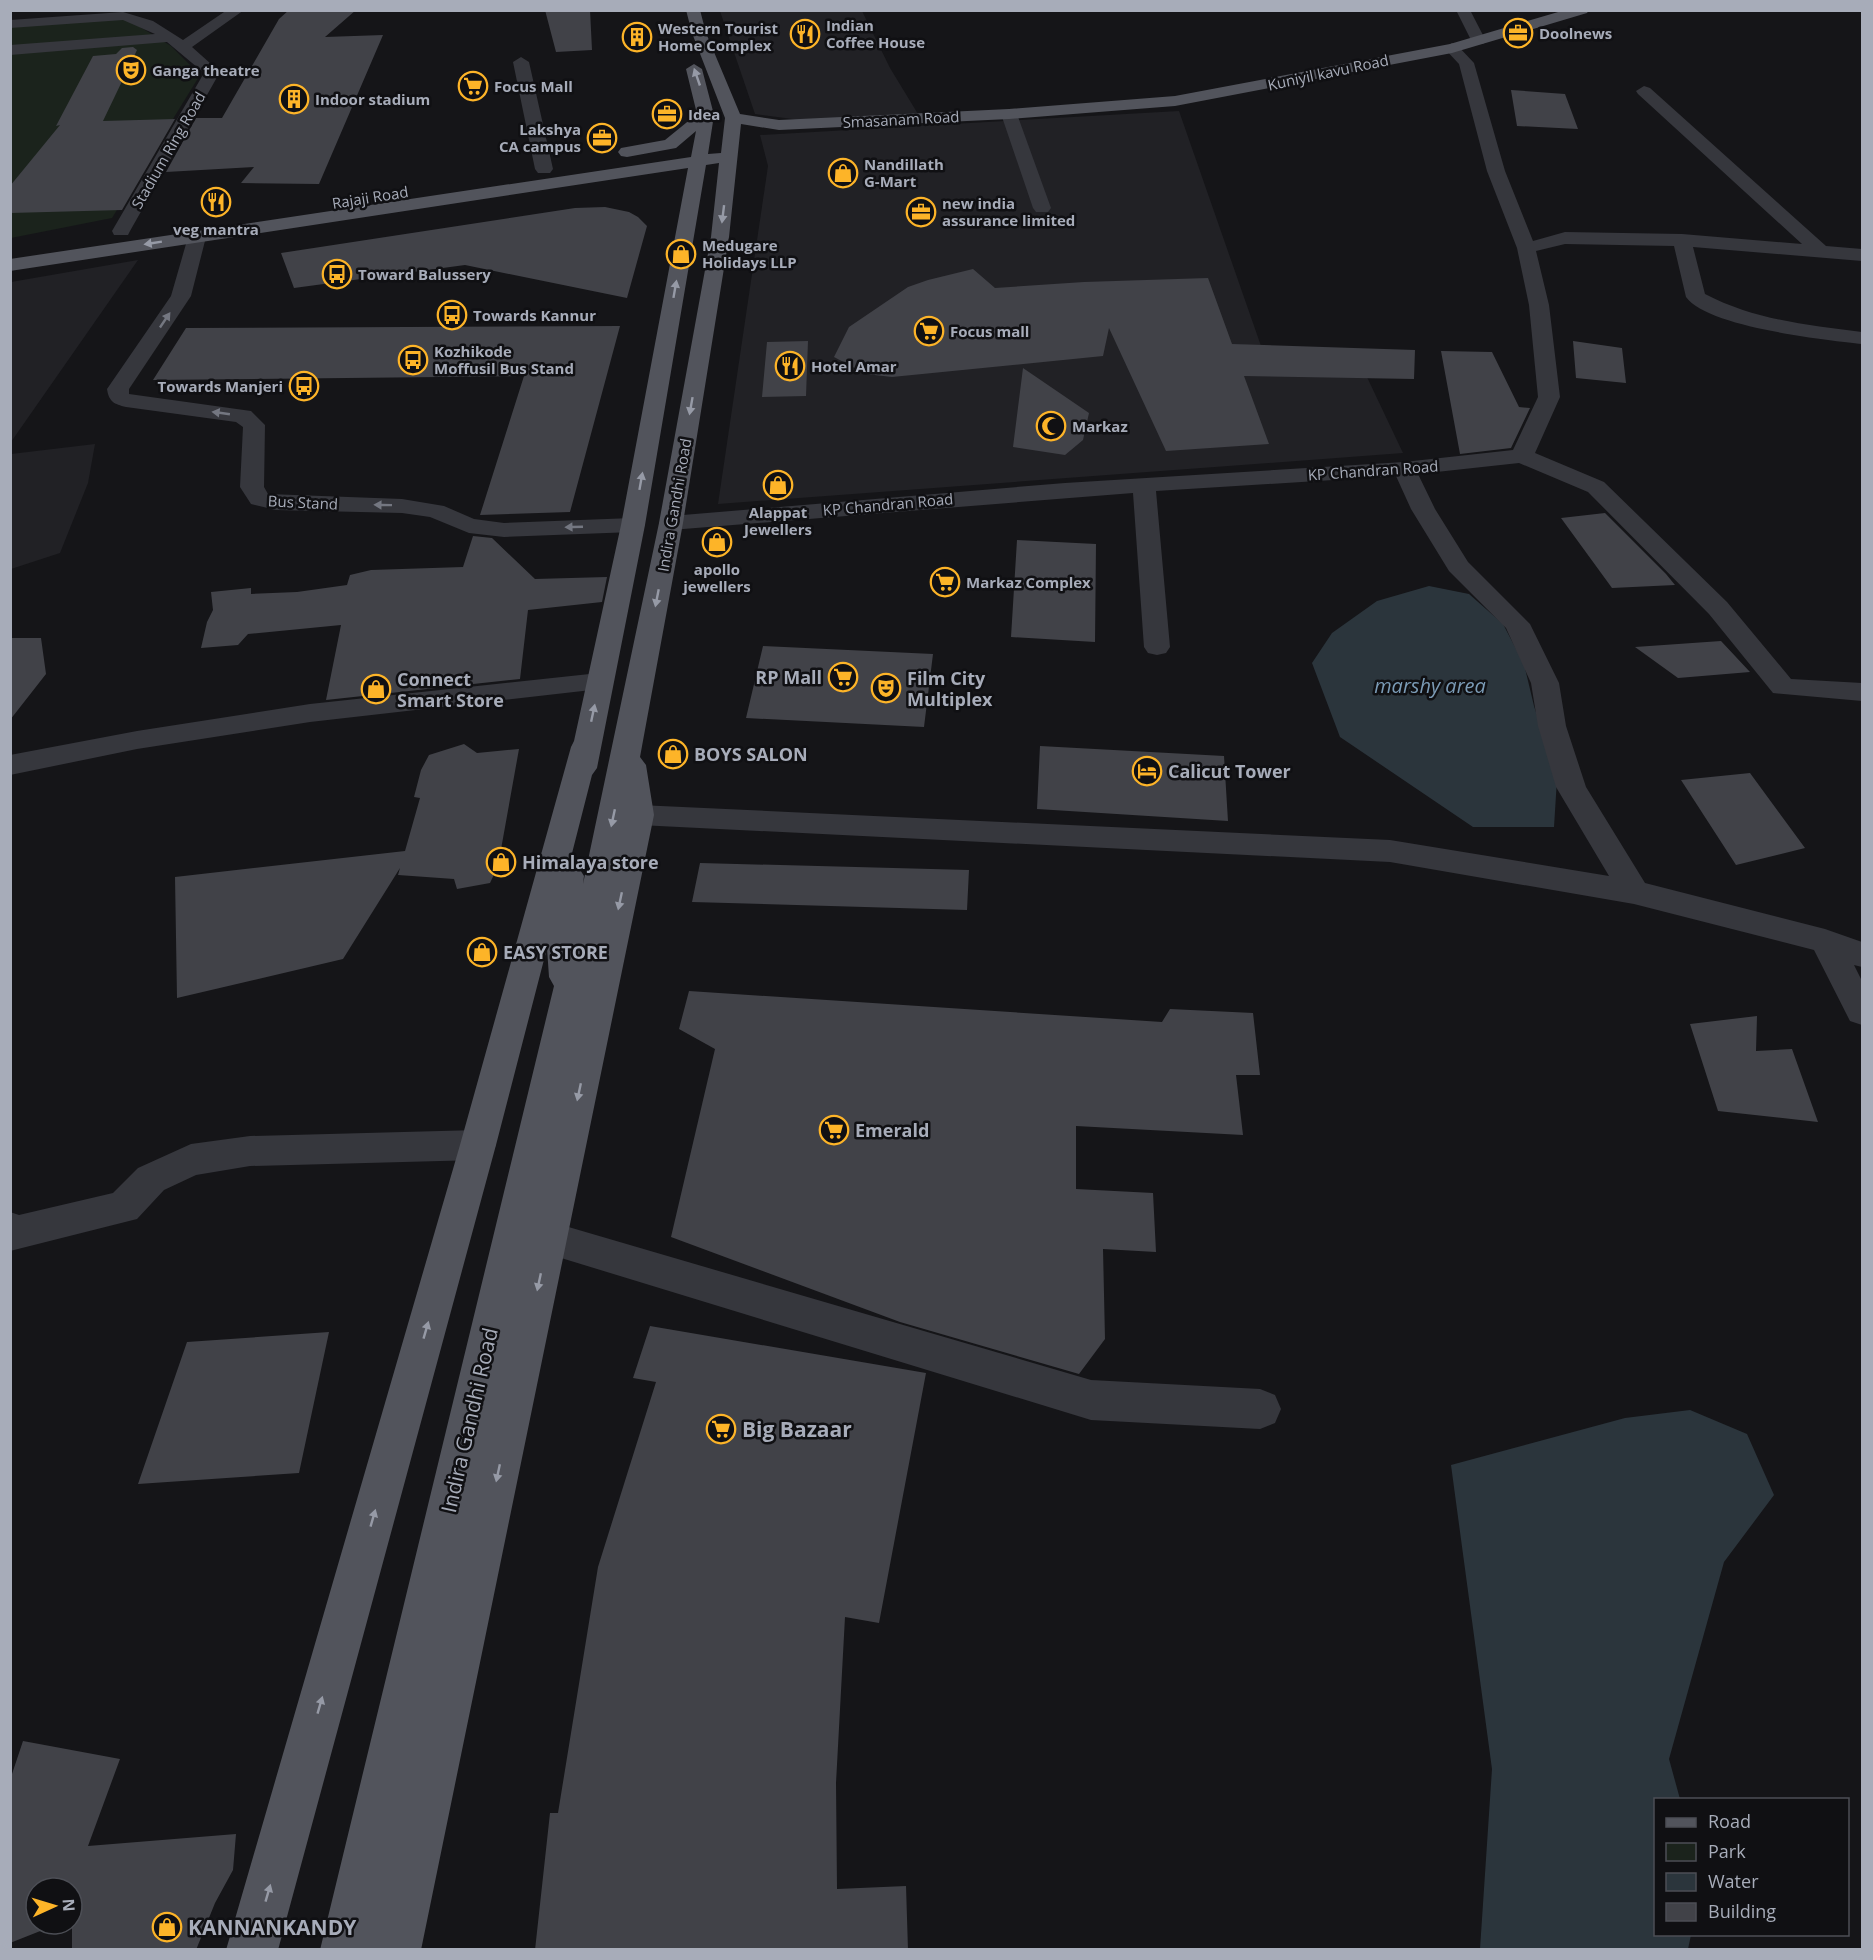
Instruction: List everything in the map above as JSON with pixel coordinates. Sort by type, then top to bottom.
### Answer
[{"type":"main road","name":"Indira Gandhi Road","points":[[566,1000],[562,922],[585,747],[633,525],[706,115],[700,86],[674,10]]},
{"type":"main road","name":"Indira Gandhi Road","points":[[346,1950],[566,1000],[590,922],[629,740],[671,523],[720,237],[734,118],[699,33],[693,10]]},
{"type":"main road","name":"Kuniyil kavu Road","points":[[1069,111],[1175,101],[1452,48],[1582,10]]},
{"type":"main road","name":"Smasanam Road","points":[[734,118],[779,125],[1069,111]]},
{"type":"main road","points":[[613,155],[670,144],[706,115]]},
{"type":"main road","points":[[10,265],[197,237],[525,180],[699,157],[730,156]]},
{"type":"main road","points":[[525,180],[544,169],[574,163]]},
{"type":"main road","points":[[525,180],[659,177],[681,189],[687,215]]},
{"type":"main road","name":"Rajaji Road","points":[[10,250],[121,231],[525,180]]},
{"type":"main road","points":[[395,1950],[639,815],[629,740]]},
{"type":"main road","points":[[252,1950],[478,1145],[585,747]]},
{"type":"street","points":[[184,46],[237,10]]},
{"type":"street","points":[[1463,10],[1478,41]]},
{"type":"street","name":"Stadium Ring Road","points":[[10,24],[123,15],[136,18],[184,46],[212,72],[121,231]]},
{"type":"street","points":[[10,50],[169,37]]},
{"type":"street","points":[[1452,48],[1466,63],[1496,171],[1526,248],[1539,305],[1549,398],[1522,456],[1596,487],[1719,608],[1783,687],[1863,692]]},
{"type":"street","points":[[521,62],[544,169]]},
{"type":"street","points":[[1644,91],[1820,251]]},
{"type":"street","points":[[1009,114],[1042,208]]},
{"type":"street","name":"Bus Stand","points":[[197,237],[180,296],[118,389],[119,397],[126,400],[243,416],[254,425],[252,487],[259,499],[276,503],[402,506],[436,511],[469,526],[504,530],[633,525]]},
{"type":"street","points":[[1526,248],[1565,238],[1682,240],[1863,255]]},
{"type":"street","points":[[1682,240],[1696,297],[1710,305],[1759,323],[1863,338]]},
{"type":"street","name":"KP Chandran Road","points":[[671,523],[867,505],[1404,469],[1522,456]]},
{"type":"street","points":[[1404,469],[1423,509],[1458,566],[1517,624],[1545,683],[1552,726],[1571,787],[1634,892]]},
{"type":"street","points":[[1144,485],[1157,647]]},
{"type":"street","points":[[10,765],[138,740],[310,713],[599,682]]},
{"type":"street","points":[[639,815],[1390,851],[1634,892],[1825,941],[1863,955]]},
{"type":"street","points":[[1825,941],[1863,1011]]},
{"type":"street","points":[[10,1229],[11,1234],[124,1207],[151,1179],[191,1160],[250,1151],[478,1145]]},
{"type":"street","points":[[548,1238],[1091,1400],[1260,1409]]},
{"type":"shaded area","points":[[720,11],[862,11],[890,68],[918,114],[800,120],[755,114]]},
{"type":"shaded area","points":[[1179,111],[1268,366],[1366,375],[1403,453],[718,504],[768,166],[760,135]]},
{"type":"shaded area","points":[[138,260],[11,442],[11,282]]},
{"type":"shaded area","points":[[95,444],[88,483],[60,553],[11,569],[11,454]]},
{"type":"green space","points":[[127,19],[171,46],[200,75],[112,218],[11,238],[11,26]]},
{"type":"water","name":"marshy area","points":[[1429,586],[1469,594],[1503,624],[1524,664],[1534,706],[1557,779],[1554,827],[1473,827],[1340,737],[1312,663],[1332,633],[1377,601]]},
{"type":"water","points":[[1690,1410],[1747,1434],[1774,1495],[1724,1562],[1669,1759],[1680,1798],[1654,1798],[1654,1936],[1691,1936],[1688,1949],[1480,1949],[1492,1769],[1451,1465],[1625,1418]]},
{"type":"building","points":[[289,10],[356,10],[325,37],[383,35],[319,184],[241,183],[254,167],[166,172],[196,118],[222,118],[279,19]]},
{"type":"building","points":[[545,10],[590,10],[592,50],[556,52]]},
{"type":"building","points":[[133,47],[137,50],[103,121],[175,119],[122,210],[10,213],[10,186],[60,125],[56,126],[93,56],[116,54],[122,48]]},
{"type":"building","points":[[1511,90],[1565,94],[1578,129],[1517,126]]},
{"type":"building","points":[[605,207],[629,212],[647,226],[627,298],[465,265],[294,288],[281,253],[575,208]]},
{"type":"building","points":[[973,269],[995,288],[1084,282],[1208,278],[1232,344],[1415,350],[1414,379],[1244,376],[1269,444],[1166,451],[1109,328],[1103,356],[892,377],[866,374],[834,357],[849,327],[908,287]]},
{"type":"building","points":[[620,326],[570,512],[480,515],[524,376],[153,380],[186,328]]},
{"type":"building","points":[[808,341],[806,396],[762,397],[767,342]]},
{"type":"building","points":[[1573,341],[1622,348],[1626,383],[1576,378]]},
{"type":"building","points":[[1441,351],[1492,352],[1519,407],[1530,408],[1511,448],[1460,454]]},
{"type":"building","name":"Markaz","points":[[1023,368],[1089,413],[1083,440],[1065,455],[1013,447]]},
{"type":"building","points":[[1605,513],[1675,585],[1612,588],[1561,518]]},
{"type":"building","points":[[473,536],[492,538],[535,579],[607,577],[602,602],[528,610],[520,679],[326,700],[341,625],[248,634],[238,645],[201,648],[207,622],[213,610],[211,592],[251,588],[251,594],[297,592],[347,585],[350,575],[371,570],[463,567]]},
{"type":"building","points":[[1017,540],[1096,544],[1095,642],[1011,637]]},
{"type":"building","points":[[10,638],[41,638],[46,674],[10,720]]},
{"type":"building","points":[[1721,641],[1750,672],[1678,678],[1635,647]]},
{"type":"building","name":"RP Mall","points":[[763,646],[933,654],[924,727],[746,718]]},
{"type":"building","points":[[464,744],[477,753],[519,749],[498,866],[490,883],[457,889],[454,879],[398,875],[400,868],[343,959],[177,998],[175,877],[405,851],[420,798],[414,797],[421,770],[429,755]]},
{"type":"building","points":[[1040,746],[1224,756],[1228,821],[1037,809]]},
{"type":"building","points":[[1750,773],[1805,848],[1736,865],[1681,780]]},
{"type":"building","points":[[700,863],[969,870],[967,910],[692,902]]},
{"type":"building","points":[[689,991],[1162,1022],[1170,1009],[1253,1013],[1260,1075],[1236,1075],[1243,1135],[1076,1126],[1076,1189],[1153,1193],[1156,1252],[1103,1249],[1105,1339],[1079,1374],[900,1322],[671,1237],[715,1049],[679,1029]]},
{"type":"building","points":[[1757,1016],[1756,1051],[1792,1049],[1818,1122],[1718,1111],[1690,1024]]},
{"type":"building","points":[[650,1326],[926,1373],[879,1623],[845,1617],[836,1783],[837,1889],[906,1886],[908,1950],[535,1950],[550,1813],[558,1813],[598,1567],[656,1382],[633,1378]]},
{"type":"building","points":[[329,1332],[299,1473],[138,1484],[187,1342]]},
{"type":"building","points":[[23,1741],[120,1759],[88,1846],[236,1834],[233,1870],[215,1903],[196,1950],[72,1950],[72,1936],[84,1936],[84,1876],[24,1876],[24,1936],[28,1936],[10,1943],[10,1780]]},
{"type":"place","name":"Doolnews","points":[[1518,33]]},
{"type":"place","name":"Indian Coffee House","points":[[805,34]]},
{"type":"place","name":"Western Tourist Home Complex","points":[[637,37]]},
{"type":"place","name":"Ganga theatre","points":[[131,70]]},
{"type":"place","name":"Focus Mall","points":[[473,86]]},
{"type":"place","name":"Indoor stadium","points":[[294,99]]},
{"type":"place","name":"Idea","points":[[667,114]]},
{"type":"place","name":"Lakshya CA campus","points":[[602,138]]},
{"type":"place","name":"Nandillath G-Mart","points":[[843,173]]},
{"type":"place","name":"veg mantra","points":[[216,202]]},
{"type":"place","name":"new india assurance limited","points":[[921,212]]},
{"type":"place","name":"Medugare Holidays LLP","points":[[681,254]]},
{"type":"place","name":"Toward Balussery","points":[[337,274]]},
{"type":"place","name":"Towards Kannur","points":[[452,315]]},
{"type":"place","name":"Focus mall","points":[[929,331]]},
{"type":"place","name":"Kozhikode Moffusil Bus Stand","points":[[413,360]]},
{"type":"place","name":"Hotel Amar","points":[[790,366]]},
{"type":"place","name":"Towards Manjeri","points":[[304,386]]},
{"type":"place","name":"Markaz","points":[[1051,426]]},
{"type":"place","name":"Alappat Jewellers","points":[[778,485]]},
{"type":"place","name":"apollo jewellers","points":[[717,542]]},
{"type":"place","name":"Markaz Complex","points":[[945,582]]},
{"type":"place","name":"RP Mall","points":[[843,677]]},
{"type":"place","name":"Film City Multiplex","points":[[886,688]]},
{"type":"place","name":"Connect Smart Store","points":[[376,689]]},
{"type":"place","name":"BOYS SALON","points":[[673,754]]},
{"type":"place","name":"Calicut Tower","points":[[1147,771]]},
{"type":"place","name":"Himalaya store","points":[[501,862]]},
{"type":"place","name":"EASY STORE","points":[[482,952]]},
{"type":"place","name":"Emerald","points":[[834,1130]]},
{"type":"place","name":"Big Bazaar","points":[[721,1429]]},
{"type":"place","name":"KANNANKANDY","points":[[167,1927]]}]
